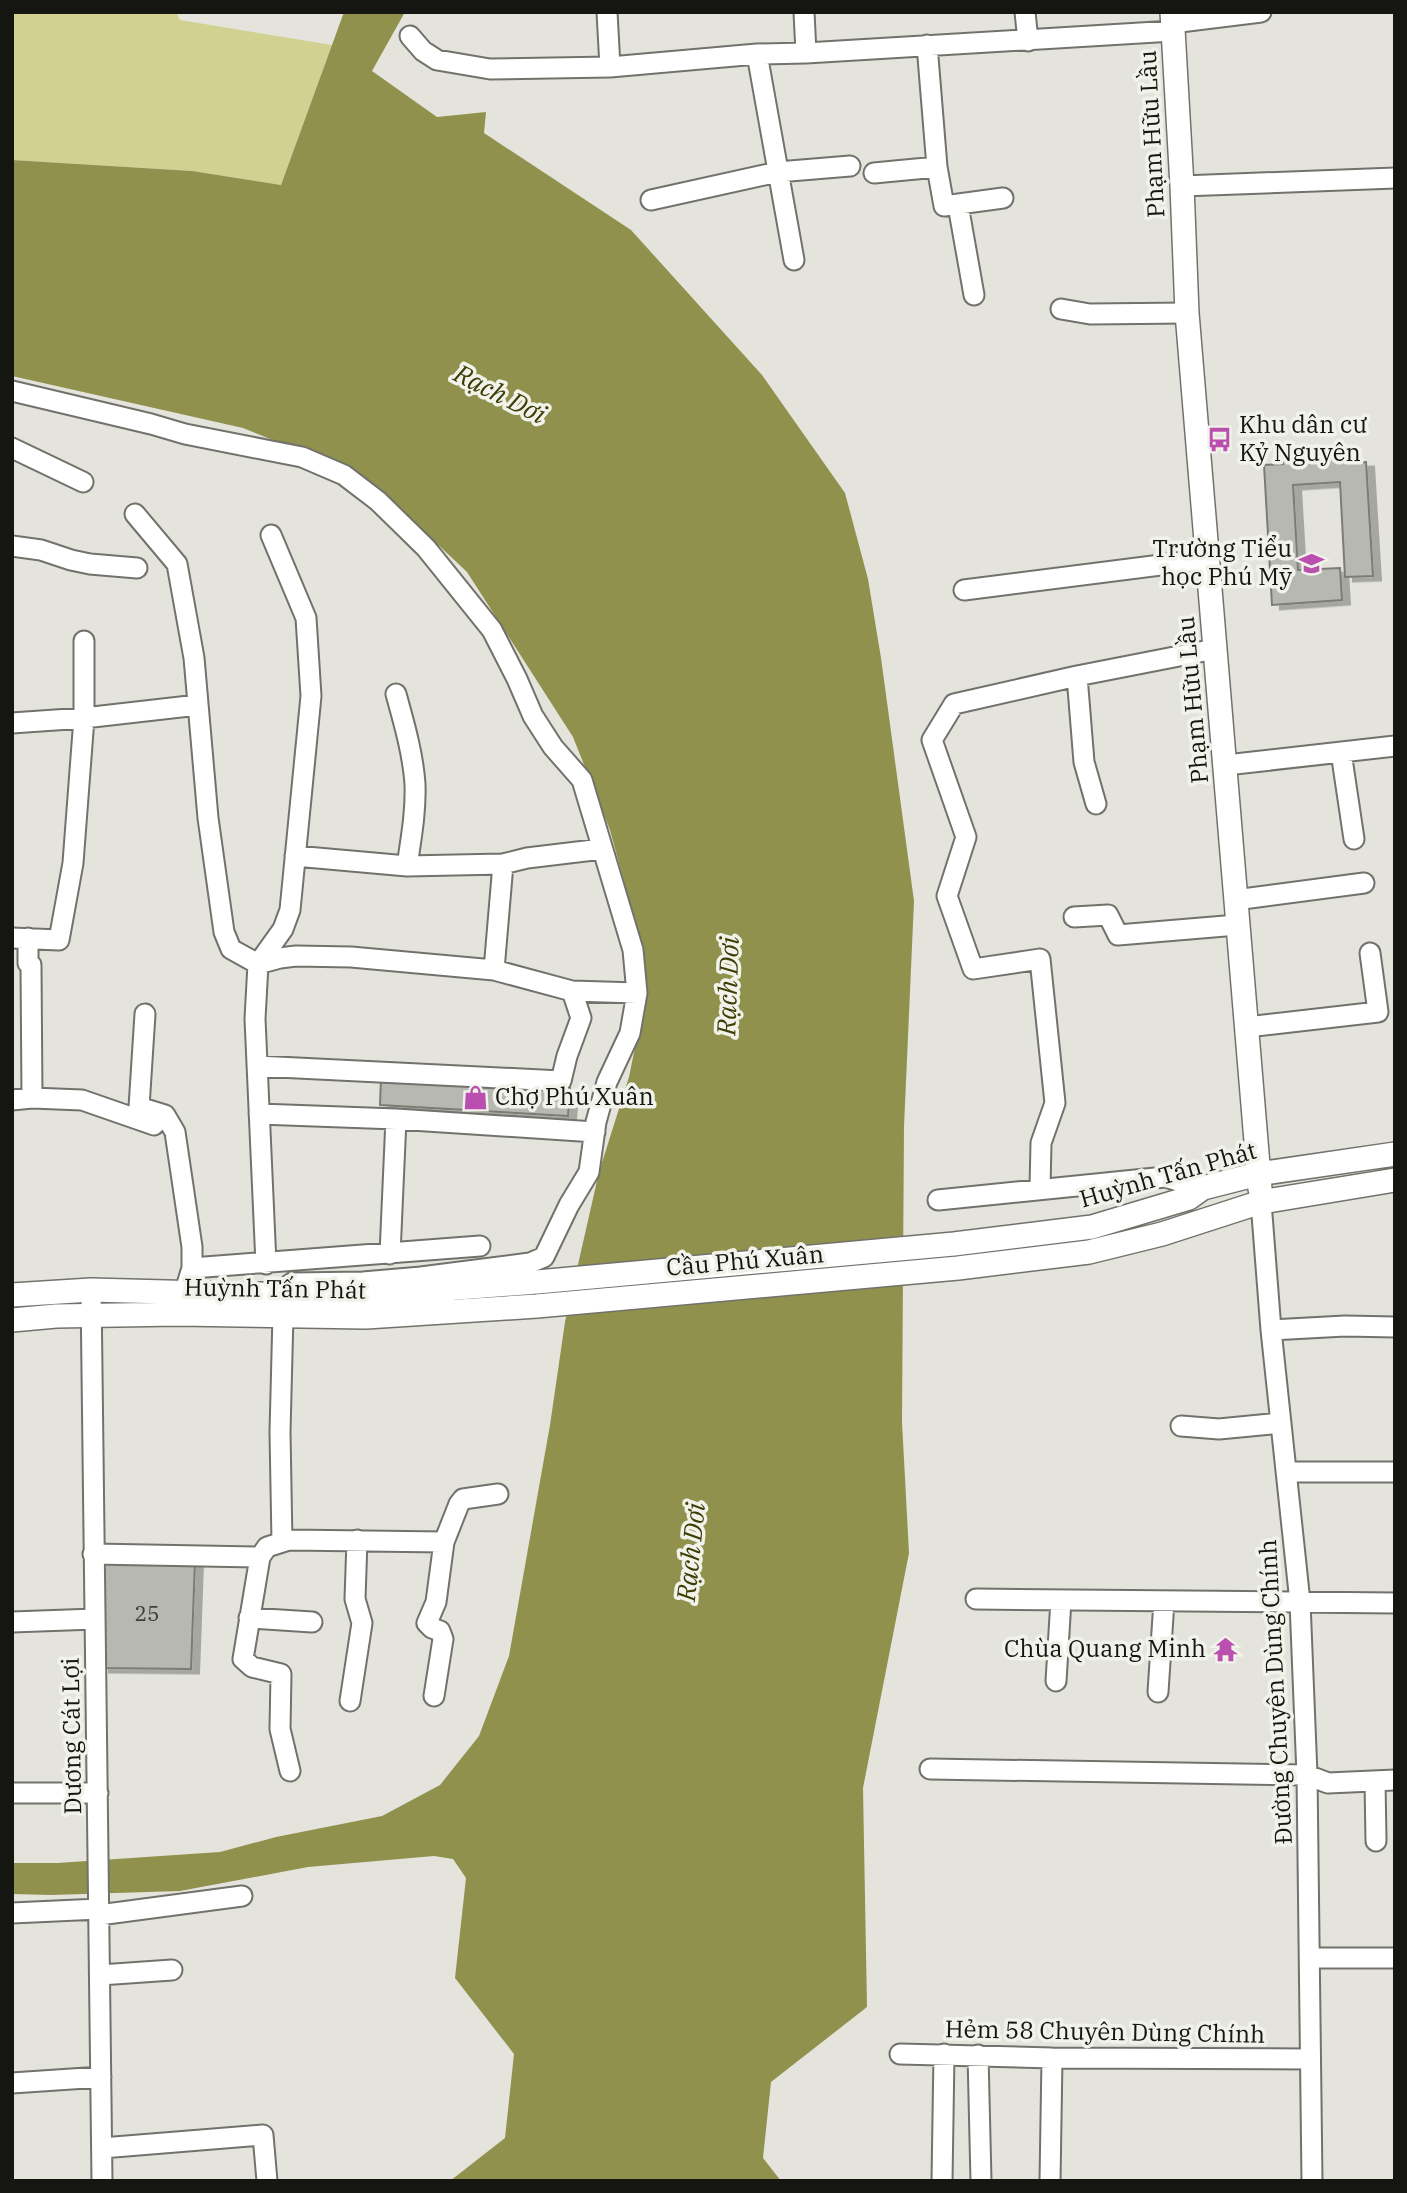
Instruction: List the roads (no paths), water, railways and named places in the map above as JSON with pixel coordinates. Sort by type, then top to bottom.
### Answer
[{"type":"main road","name":"Phạm Hữu Lầu","points":[[1172,22],[1187,313],[1261,1202]]},
{"type":"main road","name":"Huỳnh Tấn Phát","points":[[954,1244],[1092,1227],[1189,1198],[1203,1188],[1258,1174],[1395,1154]]},
{"type":"main road","points":[[1261,1202],[1395,1180]]},
{"type":"main road","name":"Cầu Phú Xuân","points":[[537,1306],[958,1268],[1089,1252],[1162,1234],[1261,1202]]},
{"type":"main road","name":"Cầu Phú Xuân","points":[[537,1282],[954,1244]]},
{"type":"main road","name":"Huỳnh Tấn Phát","points":[[12,1320],[286,1305],[368,1295],[537,1282]]},
{"type":"main road","name":"Huỳnh Tấn Phát","points":[[12,1295],[91,1290],[186,1291],[366,1317],[537,1306]]},
{"type":"street","points":[[607,12],[610,67]]},
{"type":"street","points":[[803,12],[806,53]]},
{"type":"street","points":[[1025,12],[1028,41]]},
{"type":"street","points":[[410,36],[423,51],[437,60],[490,69],[610,67],[757,54],[1028,41],[1261,12]]},
{"type":"street","points":[[927,45],[937,167],[944,206],[1003,198]]},
{"type":"street","points":[[757,54],[794,260]]},
{"type":"street","points":[[651,200],[778,172],[850,166]]},
{"type":"street","points":[[874,173],[937,167]]},
{"type":"street","points":[[1182,186],[1395,178]]},
{"type":"street","points":[[958,205],[974,295]]},
{"type":"street","points":[[1061,309],[1090,314],[1187,313]]},
{"type":"street","points":[[12,391],[151,424],[185,435],[302,457],[345,475],[378,500],[426,548],[492,630],[533,716],[553,747],[582,780],[633,950],[637,993],[630,1033],[607,1082],[589,1172],[569,1205],[544,1258],[539,1261],[421,1277],[363,1282],[292,1283],[289,1286],[280,1432],[282,1542]]},
{"type":"street","points":[[12,448],[83,482]]},
{"type":"street","points":[[135,514],[177,564],[194,658],[208,818],[224,932],[231,949],[258,964],[296,956],[351,957],[494,971],[572,991],[637,993]]},
{"type":"street","points":[[266,1264],[255,1020],[258,964],[283,929],[290,910],[311,696],[306,618],[271,535]]},
{"type":"street","points":[[12,546],[41,550],[90,564],[137,568]]},
{"type":"street","points":[[964,590],[1208,559]]},
{"type":"street","points":[[84,641],[84,718],[73,863],[60,940],[20,938],[31,965],[22,1099],[82,1100],[175,1132]]},
{"type":"street","points":[[1040,1188],[1041,1143],[1055,1103],[1040,959],[973,969],[947,896],[965,837],[932,740],[954,704],[1215,649]]},
{"type":"street","points":[[1077,676],[1084,762],[1096,804]]},
{"type":"street","points":[[396,694],[408,739],[415,783],[414,816],[407,866]]},
{"type":"street","points":[[12,723],[198,705]]},
{"type":"street","points":[[1226,765],[1395,746]]},
{"type":"street","points":[[1341,752],[1354,839]]},
{"type":"street","points":[[295,856],[407,866],[503,864],[527,858],[602,849]]},
{"type":"street","points":[[494,971],[503,864]]},
{"type":"street","points":[[1235,900],[1364,883]]},
{"type":"street","points":[[1074,917],[1108,915],[1118,935],[1237,925]]},
{"type":"street","points":[[1247,1027],[1378,1012],[1370,953]]},
{"type":"street","points":[[257,1066],[561,1081],[581,1018],[572,991]]},
{"type":"street","points":[[145,1014],[139,1107],[165,1115],[175,1132],[192,1247],[192,1268],[186,1291]]},
{"type":"street","points":[[258,1114],[396,1119],[595,1132]]},
{"type":"street","points":[[390,1254],[396,1119]]},
{"type":"street","points":[[938,1200],[1166,1177],[1203,1188]]},
{"type":"street","name":"Đường Chuyên Dùng Chính","points":[[1261,1202],[1271,1330],[1300,1602],[1307,1775],[1312,2181]]},
{"type":"street","name":"Huỳnh Tấn Phát","points":[[192,1268],[480,1246]]},
{"type":"street","name":"Dương Cát Lợi","points":[[91,1290],[102,2181]]},
{"type":"street","points":[[1271,1330],[1346,1326],[1395,1327]]},
{"type":"street","points":[[1181,1426],[1219,1429],[1281,1423]]},
{"type":"street","points":[[1287,1472],[1395,1472]]},
{"type":"street","points":[[434,1696],[443,1639],[439,1631],[428,1626],[428,1623],[436,1602],[444,1542],[463,1499],[498,1494]]},
{"type":"street","points":[[290,1771],[280,1730],[281,1674],[252,1667],[243,1659],[260,1557],[267,1547],[289,1540],[444,1542]]},
{"type":"street","points":[[350,1701],[362,1623],[355,1599],[357,1540]]},
{"type":"street","points":[[93,1554],[260,1557]]},
{"type":"street","points":[[976,1599],[1395,1603]]},
{"type":"street","points":[[1056,1681],[1062,1600]]},
{"type":"street","points":[[1158,1692],[1164,1601]]},
{"type":"street","points":[[249,1618],[312,1622]]},
{"type":"street","points":[[12,1622],[94,1619]]},
{"type":"street","points":[[930,1769],[1307,1775],[1328,1783],[1385,1780],[1376,1841]]},
{"type":"street","points":[[12,1793],[98,1793]]},
{"type":"street","points":[[12,1913],[242,1896]]},
{"type":"street","points":[[1310,1958],[1395,1958]]},
{"type":"street","points":[[100,1975],[172,1970]]},
{"type":"street","name":"Hẻm 58 Chuyên Dùng Chính","points":[[900,2054],[1052,2058],[1310,2059]]},
{"type":"street","points":[[942,2181],[944,2054]]},
{"type":"street","points":[[978,2055],[981,2181]]},
{"type":"street","points":[[1050,2181],[1052,2058]]},
{"type":"street","points":[[12,2083],[101,2077]]},
{"type":"street","points":[[102,2148],[263,2135],[267,2181]]},
{"type":"water","name":"Rạch Dơi","points":[[344,12],[405,12],[372,71],[437,117],[486,112],[484,133],[631,230],[762,375],[845,493],[868,579],[914,901],[904,1127],[902,1422],[909,1553],[863,1788],[867,2007],[771,2082],[763,2158],[781,2181],[450,2181],[505,2138],[514,2054],[455,1978],[466,1878],[453,1859],[434,1856],[308,1867],[180,1891],[12,1894],[12,1863],[57,1863],[220,1852],[276,1837],[382,1816],[440,1785],[479,1736],[509,1656],[550,1425],[565,1322],[599,1172],[629,1077],[644,1003],[637,930],[610,830],[573,737],[467,572],[414,522],[340,467],[243,428],[12,376],[12,160],[192,171],[281,185]]},
{"type":"place","name":"Khu dân cư Kỷ Nguyên","points":[[1219,439]]},
{"type":"place","name":"Trường Tiểu học Phú Mỹ","points":[[1312,563]]},
{"type":"place","name":"Chợ Phú Xuân","points":[[475,1097]]},
{"type":"place","name":"Chùa Quang Minh","points":[[1226,1649]]}]
